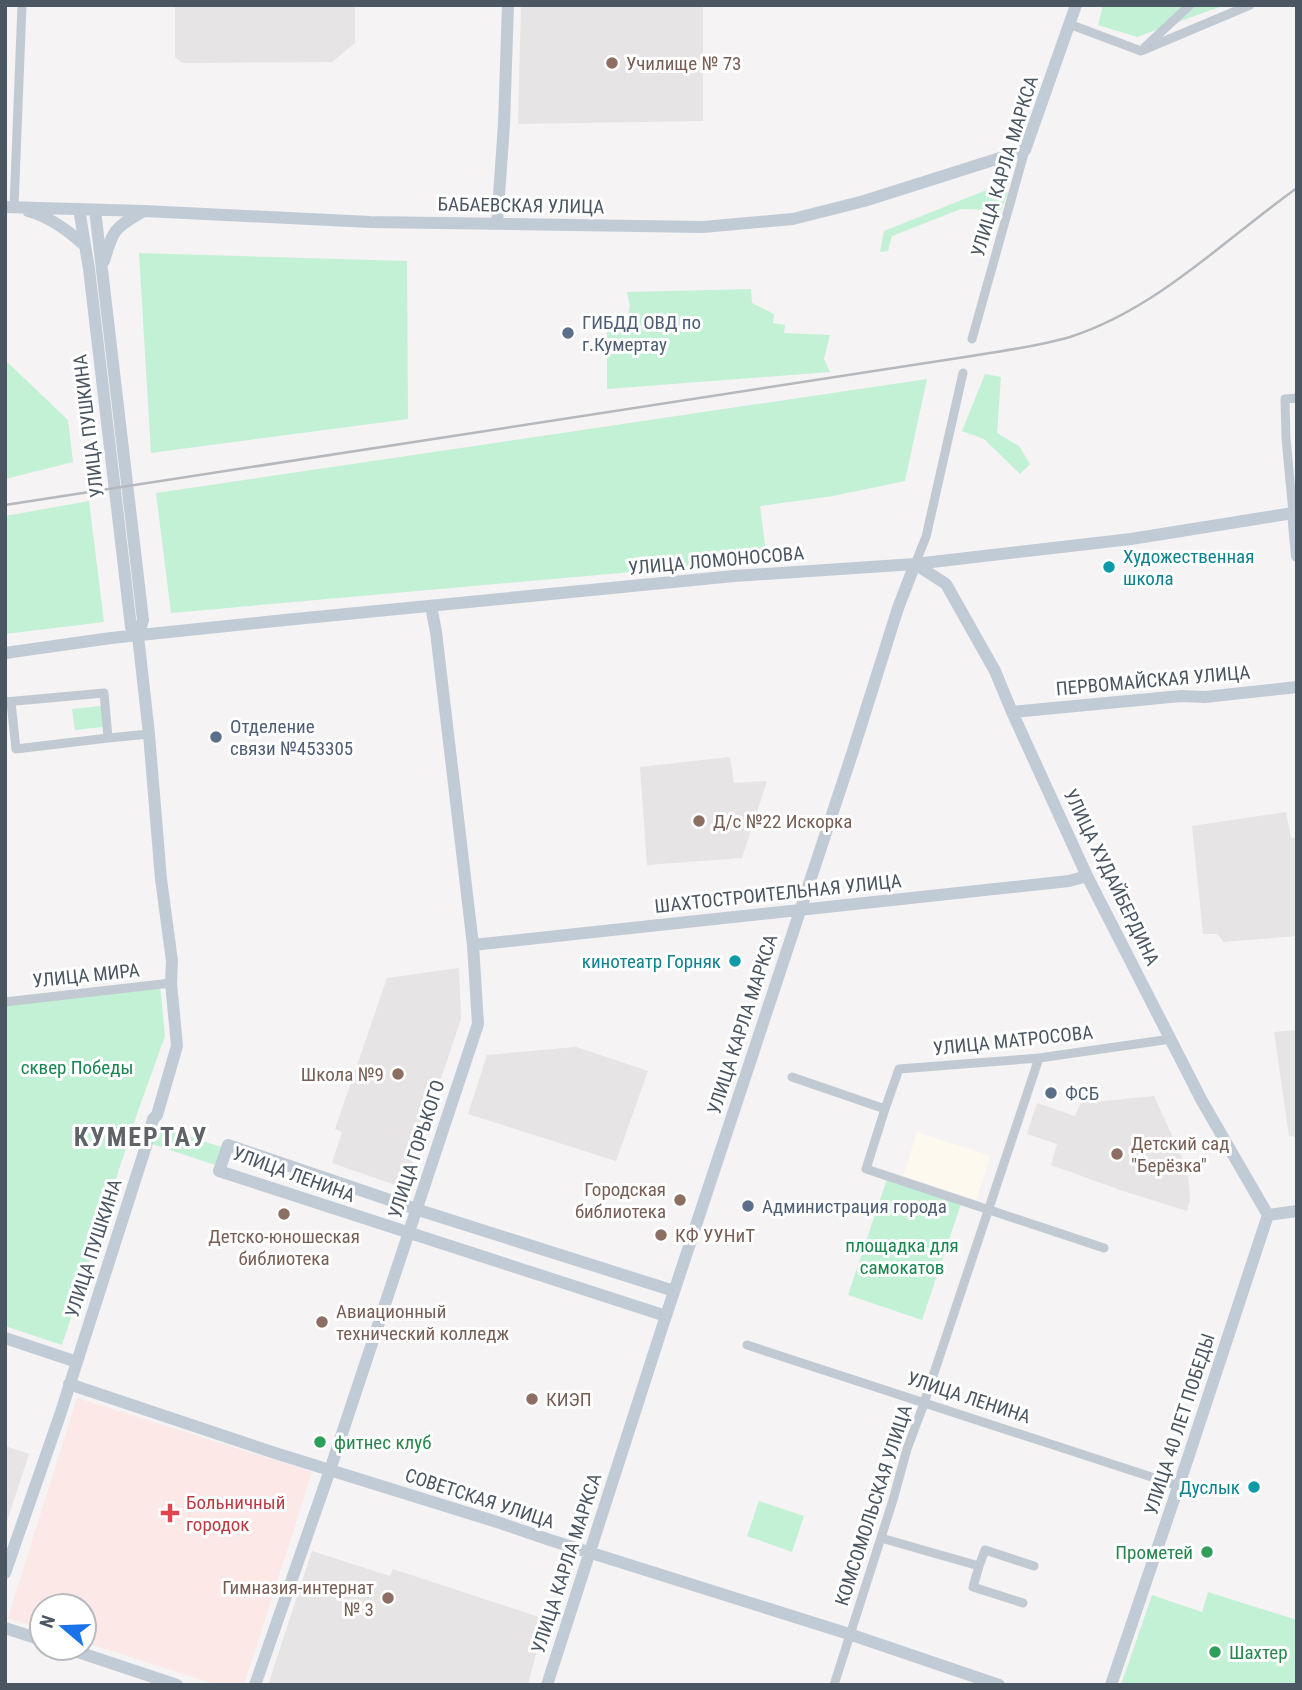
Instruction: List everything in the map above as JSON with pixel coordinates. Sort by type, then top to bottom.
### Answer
[{"type":"main road","points":[[497,224],[508,5]]},
{"type":"main road","name":"УЛИЦА КАРЛА МАРКСА","points":[[1026,150],[1076,5]]},
{"type":"main road","name":"БАБАЕВСКАЯ УЛИЦА","points":[[10,207],[370,222],[703,227],[793,219],[864,201],[1026,150]]},
{"type":"main road","points":[[10,207],[53,221],[85,246]]},
{"type":"main road","name":"УЛИЦА ПУШКИНА","points":[[79,209],[89,269],[131,627],[138,636]]},
{"type":"main road","name":"УЛИЦА ПУШКИНА","points":[[5,1573],[77,1362],[177,1046],[171,983],[172,961],[161,879],[138,636],[143,620],[95,209]]},
{"type":"main road","points":[[102,268],[111,237],[122,224],[144,211]]},
{"type":"main road","points":[[1295,513],[1297,556]]},
{"type":"main road","name":"УЛИЦА ЛОМОНОСОВА","points":[[5,653],[138,636],[724,577],[915,564],[1131,539],[1295,513]]},
{"type":"main road","name":"УЛИЦА КАРЛА МАРКСА","points":[[547,1685],[898,608],[915,564]]},
{"type":"main road","name":"УЛИЦА ХУДАЙБЕРДИНА","points":[[915,564],[946,584],[995,671],[1087,876],[1202,1101],[1268,1215]]},
{"type":"main road","name":"УЛИЦА ГОРЬКОГО","points":[[255,1685],[330,1470],[478,1024],[473,945],[431,607]]},
{"type":"main road","name":"ПЕРВОМАЙСКАЯ УЛИЦА","points":[[1012,712],[1297,687]]},
{"type":"main road","name":"ШАХТОСТРОИТЕЛЬНАЯ УЛИЦА","points":[[473,945],[1069,881],[1087,876]]},
{"type":"main road","name":"УЛИЦА ЛЕНИНА","points":[[666,1317],[219,1171],[229,1145],[416,1209],[674,1292]]},
{"type":"main road","points":[[1268,1215],[1297,1211]]},
{"type":"main road","name":"УЛИЦА 40 ЛЕТ ПОБЕДЫ","points":[[1111,1685],[1268,1215]]},
{"type":"main road","points":[[5,1338],[77,1362]]},
{"type":"main road","name":"СОВЕТСКАЯ УЛИЦА","points":[[69,1384],[275,1453],[849,1634],[999,1685]]},
{"type":"main road","points":[[5,1628],[28,1635]]},
{"type":"main road","points":[[98,1659],[177,1685]]},
{"type":"street","points":[[10,207],[22,5]]},
{"type":"street","points":[[1141,51],[1190,5]]},
{"type":"street","points":[[1069,24],[1141,51],[1250,5]]},
{"type":"street","name":"УЛИЦА КАРЛА МАРКСА","points":[[972,339],[1026,150]]},
{"type":"street","name":"УЛИЦА КАРЛА МАРКСА","points":[[915,564],[926,537],[963,373]]},
{"type":"street","points":[[1295,513],[1286,438],[1285,399],[1297,398]]},
{"type":"street","points":[[108,738],[104,693],[8,702],[16,749],[149,734]]},
{"type":"street","name":"УЛИЦА МИРА","points":[[5,1002],[171,983]]},
{"type":"street","name":"УЛИЦА МАТРОСОВА","points":[[988,1210],[866,1169],[900,1069],[1039,1058],[1171,1039]]},
{"type":"street","name":"КОМСОМОЛЬСКАЯ УЛИЦА","points":[[834,1685],[907,1449],[1039,1058]]},
{"type":"street","points":[[792,1077],[886,1109]]},
{"type":"street","points":[[988,1210],[1104,1248]]},
{"type":"street","name":"УЛИЦА ЛЕНИНА","points":[[747,1345],[1179,1486]]},
{"type":"street","points":[[881,1538],[979,1566]]},
{"type":"street","points":[[1023,1603],[973,1587],[979,1566],[985,1550],[1034,1566]]},
{"type":"shaded area","points":[[175,5],[355,5],[355,43],[332,62],[182,63],[175,57]]},
{"type":"shaded area","name":"Училище № 73","points":[[521,5],[703,5],[703,121],[518,124]]},
{"type":"shaded area","name":"Д/с №22 Искорка","points":[[730,757],[734,783],[767,781],[742,858],[647,865],[640,767]]},
{"type":"shaded area","points":[[1286,812],[1291,838],[1297,838],[1297,936],[1224,942],[1217,934],[1203,934],[1192,826]]},
{"type":"shaded area","name":"Школа №9","points":[[459,968],[461,1019],[404,1188],[332,1163],[342,1132],[335,1129],[387,978]]},
{"type":"shaded area","points":[[1297,1030],[1297,1137],[1289,1136],[1274,1032]]},
{"type":"shaded area","points":[[576,1047],[648,1071],[616,1161],[468,1114],[487,1055]]},
{"type":"shaded area","name":"Детский сад \"Берёзка\"","points":[[1093,1091],[1094,1102],[1154,1096],[1188,1171],[1190,1199],[1187,1211],[1051,1165],[1057,1144],[1027,1134],[1037,1103],[1075,1116],[1085,1093]]},
{"type":"shaded area","points":[[917,1132],[991,1156],[976,1200],[903,1176]]},
{"type":"shaded area","name":"Больничный городок","points":[[77,1398],[312,1472],[244,1685],[218,1685],[98,1646],[98,1592],[28,1592],[28,1624],[8,1618]]},
{"type":"shaded area","points":[[5,1446],[29,1454],[5,1527]]},
{"type":"shaded area","name":"Гимназия-интернат № 3","points":[[312,1551],[390,1576],[393,1569],[545,1619],[528,1685],[268,1685]]},
{"type":"green space","points":[[1103,5],[1225,5],[1137,37],[1098,25]]},
{"type":"green space","points":[[999,185],[1008,193],[1001,210],[961,209],[892,236],[888,251],[880,252],[884,231]]},
{"type":"green space","points":[[139,253],[407,261],[408,419],[151,453]]},
{"type":"green space","points":[[751,289],[752,303],[774,314],[773,323],[785,325],[784,333],[830,335],[824,359],[830,372],[607,389],[607,332],[623,331],[630,306],[627,292]]},
{"type":"green space","points":[[5,360],[68,420],[73,462],[5,479]]},
{"type":"green space","points":[[985,374],[1001,377],[997,433],[1019,446],[1030,464],[1020,474],[984,439],[962,431]]},
{"type":"green space","points":[[927,379],[905,481],[833,496],[760,506],[767,560],[171,613],[156,493]]},
{"type":"green space","points":[[89,501],[104,622],[5,634],[5,516]]},
{"type":"green space","points":[[101,706],[103,727],[75,730],[72,709]]},
{"type":"green space","name":"сквер Победы","points":[[160,985],[165,1036],[62,1345],[5,1326],[5,1003]]},
{"type":"green space","points":[[158,1126],[221,1147],[215,1165],[152,1144]]},
{"type":"green space","name":"площадка для самокатов","points":[[887,1179],[961,1204],[922,1320],[848,1295]]},
{"type":"green space","points":[[759,1501],[804,1516],[792,1552],[747,1536]]},
{"type":"green space","name":"Шахтер","points":[[1208,1592],[1297,1620],[1297,1685],[1121,1685],[1152,1595],[1202,1612]]},
{"type":"railway","points":[[5,505],[965,357],[1070,337],[1102,325],[1161,291],[1297,188]]},
{"type":"place","name":"Училище № 73","points":[[612,63]]},
{"type":"place","name":"ГИБДД ОВД по г.Кумертау","points":[[568,333]]},
{"type":"place","name":"Художественная школа","points":[[1109,567]]},
{"type":"place","name":"Отделение связи №453305","points":[[216,737]]},
{"type":"place","name":"Д/с №22 Искорка","points":[[699,821]]},
{"type":"place","name":"кинотеатр Горняк","points":[[735,961]]},
{"type":"place","name":"Школа №9","points":[[398,1074]]},
{"type":"place","name":"ФСБ","points":[[1051,1093]]},
{"type":"place","name":"Детский сад \"Берёзка\"","points":[[1117,1154]]},
{"type":"place","name":"Городская библиотека","points":[[680,1200]]},
{"type":"place","name":"Администрация города","points":[[748,1206]]},
{"type":"place","name":"Детско-юношеская библиотека","points":[[284,1214]]},
{"type":"place","name":"КФ УУНиТ","points":[[661,1235]]},
{"type":"place","name":"Авиационный технический колледж","points":[[322,1322]]},
{"type":"place","name":"КИЭП","points":[[532,1399]]},
{"type":"place","name":"фитнес клуб","points":[[320,1442]]},
{"type":"place","name":"Дуслык","points":[[1254,1487]]},
{"type":"place","name":"Больничный городок","points":[[170,1513]]},
{"type":"place","name":"Прометей","points":[[1207,1552]]},
{"type":"place","name":"Гимназия-интернат № 3","points":[[388,1598]]},
{"type":"place","name":"Шахтер","points":[[1215,1652]]},
{"type":"district","name":"КУМЕРТАУ","points":[[141,1137]]}]
